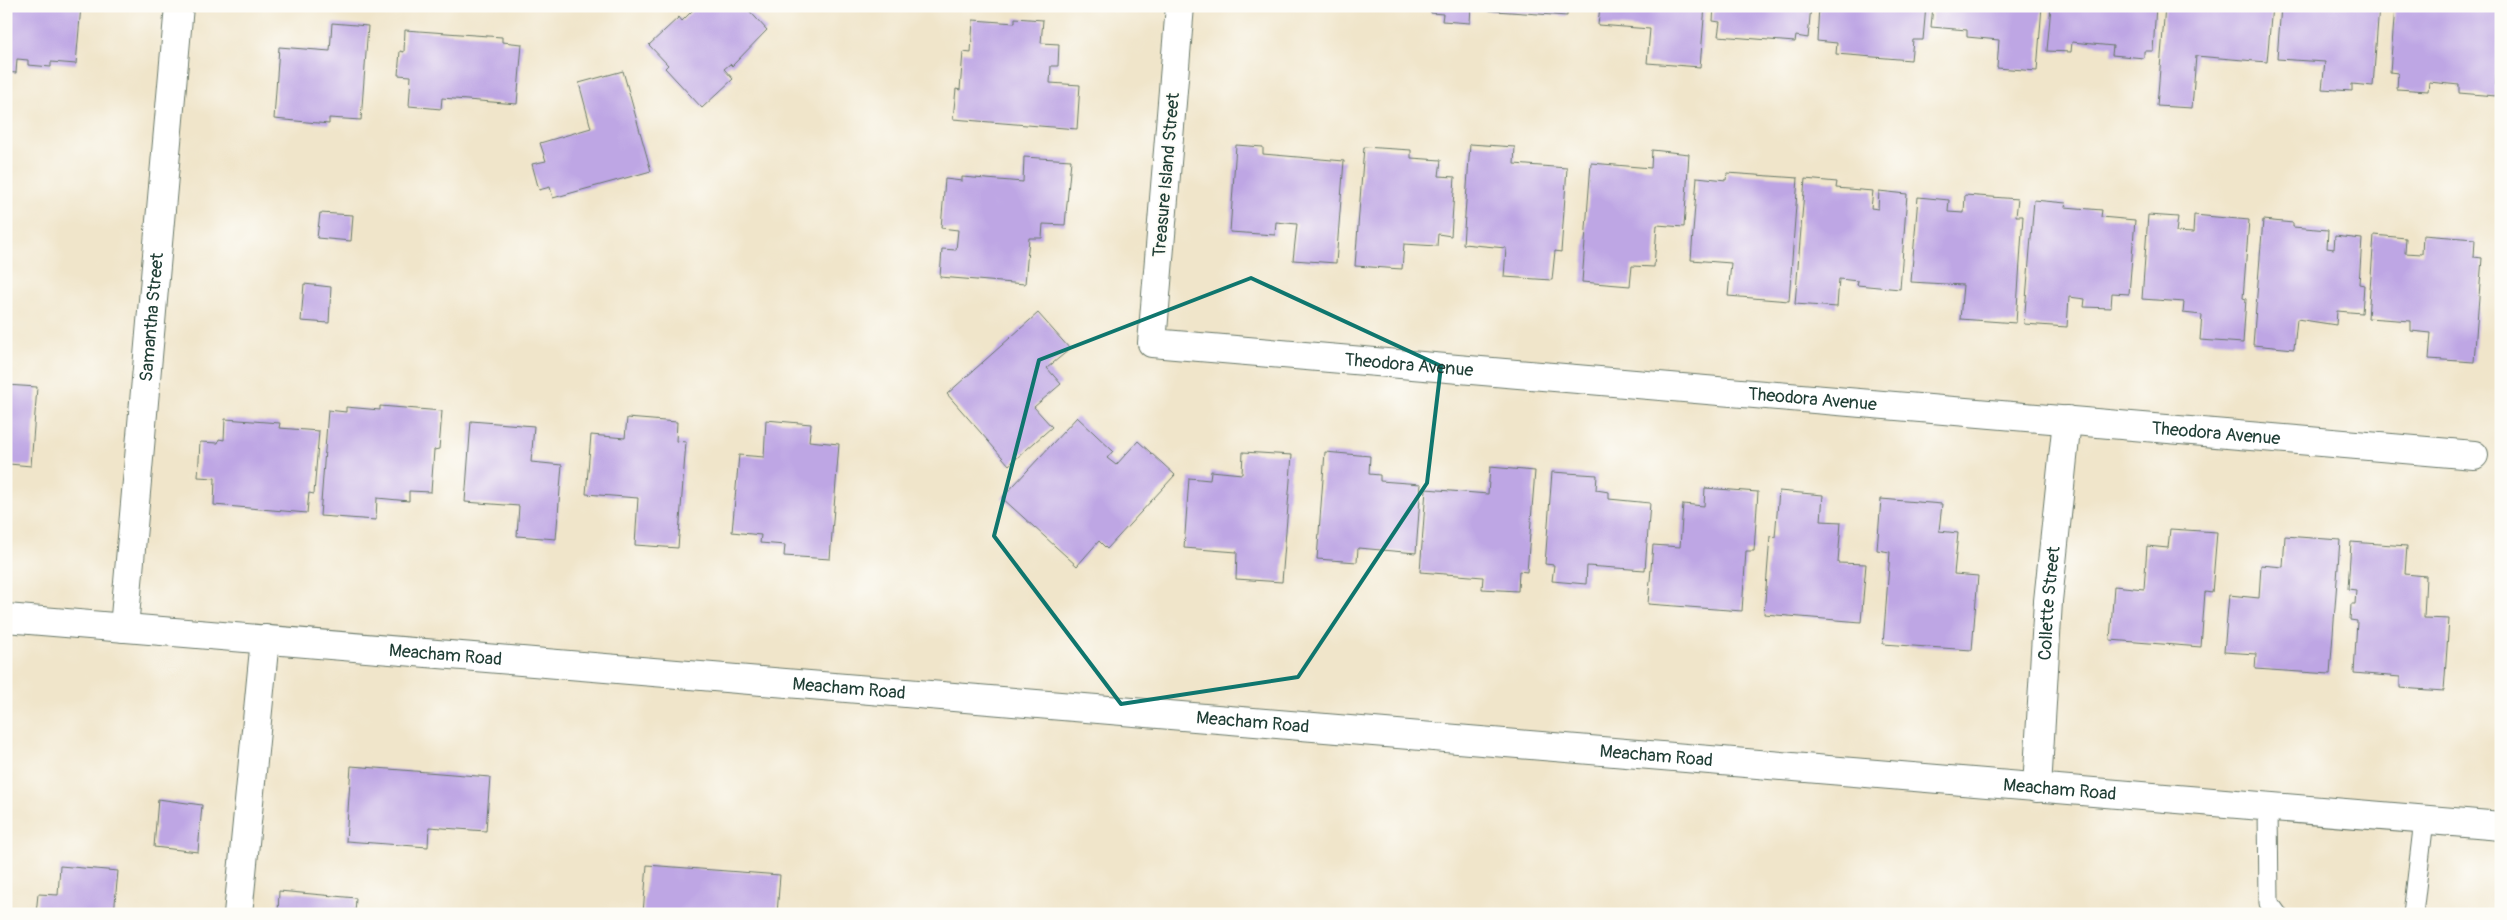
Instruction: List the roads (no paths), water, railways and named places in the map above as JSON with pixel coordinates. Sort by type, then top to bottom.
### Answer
[{"type":"street","name":"Samantha Street","points":[[124,628],[179,6]]},
{"type":"street","name":"Treasure Island Street","points":[[1152,343],[1180,6]]},
{"type":"street","name":"Theodora Avenue","points":[[1152,343],[2474,455]]},
{"type":"street","name":"Collette Street","points":[[2037,788],[2048,601],[2067,420]]},
{"type":"street","name":"Meacham Road","points":[[6,618],[2501,826]]},
{"type":"street","points":[[238,914],[265,639]]},
{"type":"lane","points":[[2268,807],[2269,903],[2277,914]]},
{"type":"lane","points":[[2413,914],[2424,820]]}]
